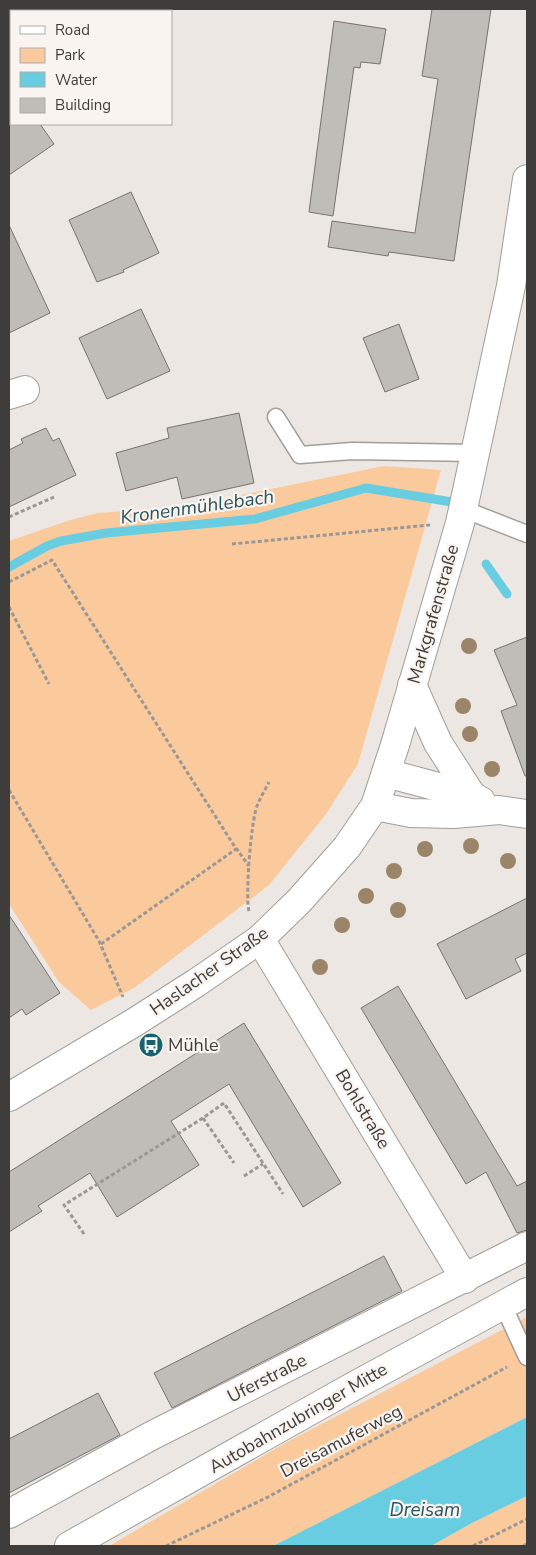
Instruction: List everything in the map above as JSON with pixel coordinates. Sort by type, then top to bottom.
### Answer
[{"type":"main road","name":"Markgrafenstraße","points":[[386,773],[462,516],[511,286],[527,179]]},
{"type":"main road","points":[[412,685],[438,743],[472,796]]},
{"type":"main road","points":[[386,773],[472,796],[499,810]]},
{"type":"main road","name":"Haslacher Straße","points":[[9,1097],[135,1022],[260,939],[299,901],[347,847],[374,806],[386,773]]},
{"type":"main road","points":[[374,806],[411,813],[454,814],[499,810],[527,814]]},
{"type":"main road","name":"Bohlstraße","points":[[260,939],[465,1279]]},
{"type":"main road","name":"Uferstraße","points":[[9,1514],[151,1436],[527,1246]]},
{"type":"main road","name":"Autobahnzubringer Mitte","points":[[69,1546],[354,1386],[527,1292]]},
{"type":"lane","points":[[276,416],[300,455],[352,451],[476,453]]},
{"type":"lane","points":[[462,516],[527,534]]},
{"type":"lane","points":[[503,1305],[527,1356]]},
{"type":"path","points":[[9,517],[54,496]]},
{"type":"path","points":[[232,544],[462,516]]},
{"type":"path","points":[[9,582],[52,560],[249,866]]},
{"type":"path","points":[[9,606],[49,684]]},
{"type":"path","points":[[260,939],[254,930],[247,906],[249,866],[256,808],[269,782]]},
{"type":"path","points":[[9,790],[101,944],[135,1022]]},
{"type":"path","points":[[101,944],[236,848]]},
{"type":"path","points":[[84,1234],[64,1205],[224,1103],[282,1194]]},
{"type":"path","points":[[203,1118],[234,1163]]},
{"type":"path","points":[[244,1176],[263,1164]]},
{"type":"path","name":"Dreisamuferweg","points":[[166,1546],[268,1497],[527,1356]]},
{"type":"path","points":[[473,1546],[527,1519]]},
{"type":"path","points":[[523,1546],[527,1544]]},
{"type":"green space","points":[[384,466],[441,470],[358,764],[326,814],[269,885],[134,988],[91,1010],[59,982],[9,904],[9,541],[67,521],[98,513],[182,507]]},
{"type":"green space","points":[[527,1317],[527,1417],[273,1546],[109,1546],[287,1442]]},
{"type":"green space","points":[[527,1496],[527,1546],[431,1546],[472,1523]]},
{"type":"water","name":"Dreisam","points":[[527,1417],[527,1496],[431,1546],[273,1546]]},
{"type":"building","points":[[432,9],[491,9],[454,261],[389,252],[388,256],[328,247],[332,221],[415,233],[438,79],[422,76]]},
{"type":"building","points":[[334,21],[386,29],[380,64],[361,62],[360,68],[354,67],[333,216],[309,212]]},
{"type":"building","points":[[9,124],[41,125],[54,144],[9,175]]},
{"type":"building","points":[[131,192],[159,253],[123,270],[124,272],[97,282],[69,220]]},
{"type":"building","points":[[9,225],[50,313],[9,333]]},
{"type":"building","points":[[141,309],[170,371],[107,399],[79,338]]},
{"type":"building","points":[[399,324],[419,379],[385,392],[363,338]]},
{"type":"building","points":[[239,413],[254,483],[182,499],[177,477],[126,491],[116,453],[169,438],[167,428]]},
{"type":"building","points":[[46,428],[53,441],[59,438],[76,475],[9,507],[9,450],[23,443],[21,439]]},
{"type":"building","points":[[527,637],[527,776],[525,776],[501,711],[517,705],[494,650]]},
{"type":"building","points":[[527,898],[527,953],[515,959],[521,971],[466,999],[437,944]]},
{"type":"building","points":[[9,915],[60,993],[26,1015],[22,1009],[9,1018]]},
{"type":"building","points":[[398,986],[517,1186],[527,1181],[527,1230],[517,1233],[486,1172],[466,1184],[361,1008]]},
{"type":"building","points":[[244,1023],[341,1183],[303,1207],[229,1084],[171,1121],[199,1165],[117,1217],[90,1173],[38,1206],[42,1211],[9,1232],[9,1172]]},
{"type":"building","points":[[384,1256],[402,1291],[172,1408],[154,1373]]},
{"type":"building","points":[[98,1393],[120,1435],[9,1493],[9,1439]]},
{"type":"waterway","name":"Kronenmühlebach","points":[[9,567],[47,546],[61,541],[106,533],[255,519],[366,488],[452,502]]},
{"type":"waterway","name":"Kronenmühlebach","points":[[486,564],[507,594]]},
{"type":"place","name":"Mühle","points":[[151,1045]]}]
